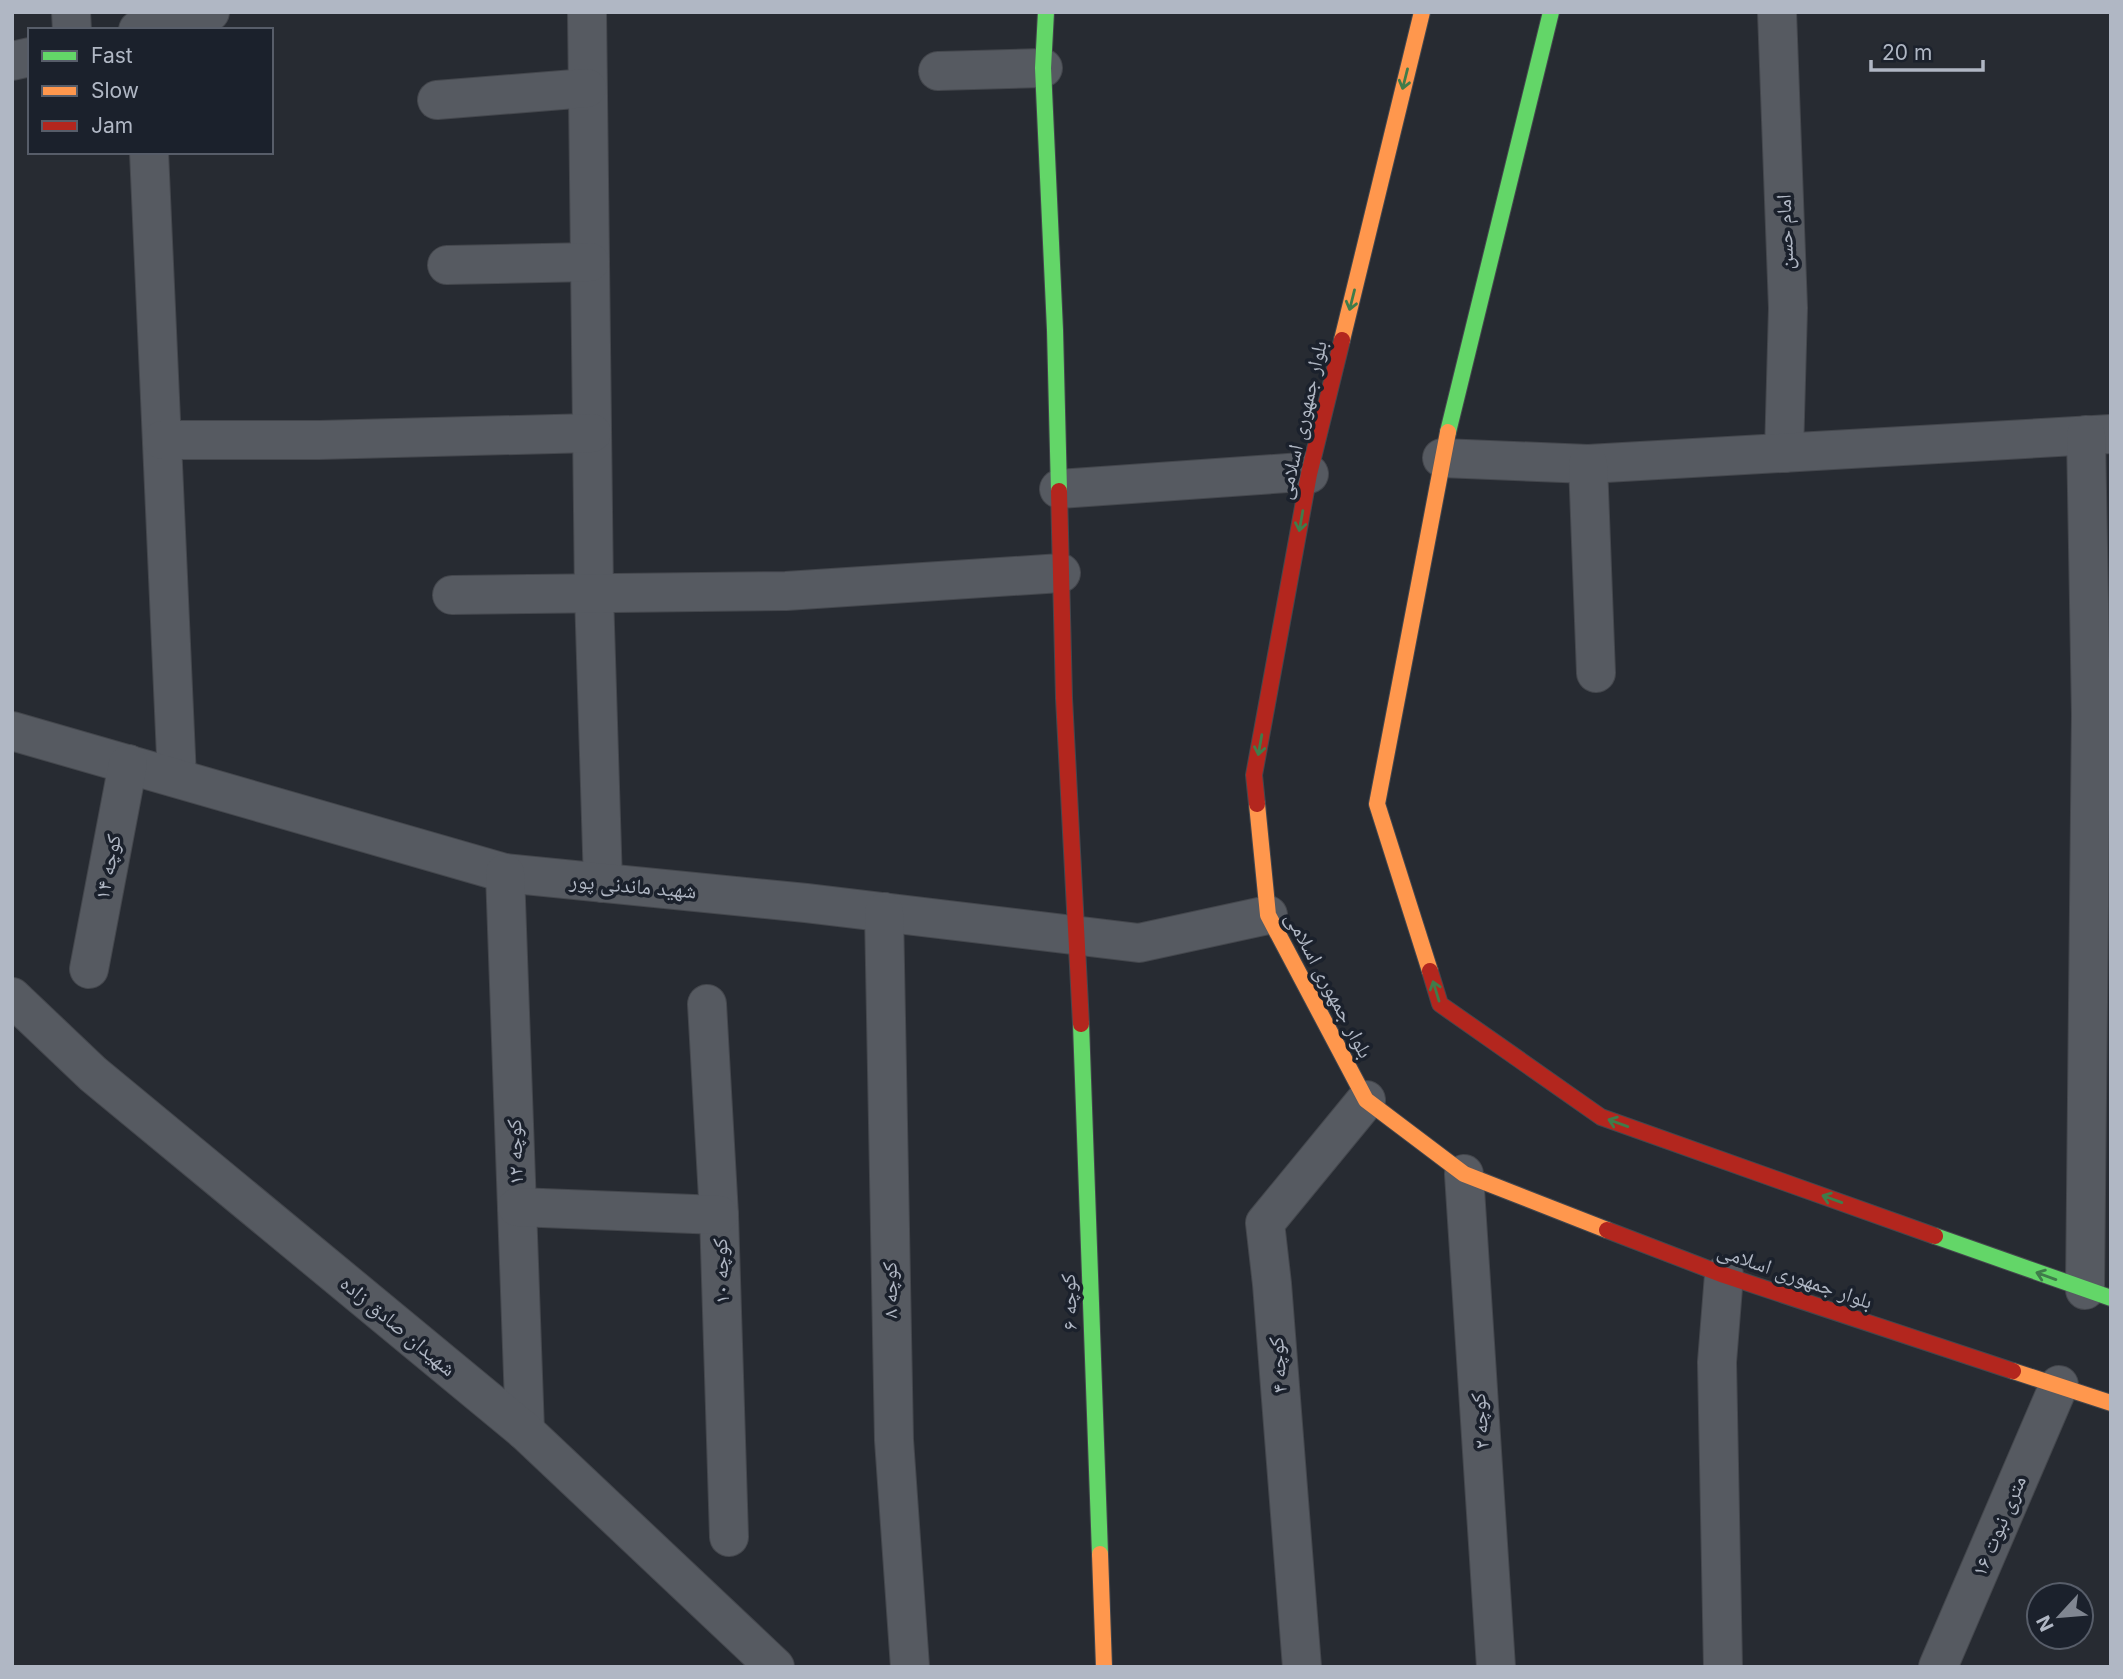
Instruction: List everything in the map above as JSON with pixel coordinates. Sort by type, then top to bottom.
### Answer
[{"type":"main road","name":"کوچه ۶","points":[[1046,12],[1043,68],[1064,698],[1078,936],[1104,1667]]},
{"type":"main road","name":"بلوار جمهوری اسلامی","points":[[1422,12],[1309,474],[1254,775],[1268,915],[1366,1100],[1464,1174],[1724,1275],[2111,1403]]},
{"type":"main road","points":[[1551,12],[1442,458],[1377,804],[1440,1004],[1601,1117],[2098,1294]]},
{"type":"street","points":[[145,28],[210,12]]},
{"type":"street","points":[[587,12],[594,594],[603,883]]},
{"type":"street","name":"امام حسن","points":[[1777,12],[1788,308],[1784,453]]},
{"type":"street","points":[[938,71],[1043,68]]},
{"type":"street","points":[[437,100],[587,88]]},
{"type":"street","points":[[149,154],[177,778]]},
{"type":"street","points":[[447,265],[590,262]]},
{"type":"street","points":[[162,440],[318,440],[592,433]]},
{"type":"street","points":[[1442,458],[1588,464],[2099,435],[2091,715],[2098,1294]]},
{"type":"street","points":[[1588,464],[1596,673]]},
{"type":"street","points":[[1059,489],[1302,472],[1309,474]]},
{"type":"street","points":[[452,595],[786,591],[1061,573]]},
{"type":"street","name":"شهید ماندنی پور","points":[[12,731],[505,873],[884,912],[1139,943],[1268,915]]},
{"type":"street","name":"کوچه ۱۴","points":[[89,969],[128,764]]},
{"type":"street","name":"کوچه ۱۲","points":[[505,873],[525,1431]]},
{"type":"street","name":"کوچه ۸","points":[[884,912],[894,1440],[910,1667]]},
{"type":"street","name":"شهیدان صادق زاده","points":[[12,997],[93,1074],[525,1431],[775,1667]]},
{"type":"street","name":"کوچه ۱۰","points":[[707,1004],[719,1215],[729,1537]]},
{"type":"street","name":"کوچه ۴","points":[[1302,1667],[1265,1223],[1366,1100]]},
{"type":"street","name":"کوچه ۲","points":[[1464,1174],[1496,1667]]},
{"type":"street","points":[[517,1207],[719,1215]]},
{"type":"street","points":[[1724,1275],[1717,1362],[1724,1667]]},
{"type":"street","name":"۱۶ متری نبوت","points":[[1938,1667],[2059,1385]]},
{"type":"traffic: fast","points":[[1046,12],[1043,68],[1059,491]]},
{"type":"traffic: fast","points":[[1448,432],[1551,12]]},
{"type":"traffic: fast","points":[[1081,1024],[1100,1554]]},
{"type":"traffic: fast","points":[[1935,1236],[2111,1298]]},
{"type":"traffic: slow","points":[[1342,340],[1422,12]]},
{"type":"traffic: slow","points":[[1430,971],[1377,804],[1448,432]]},
{"type":"traffic: slow","points":[[1257,804],[1268,915],[1366,1100],[1464,1174],[1607,1230]]},
{"type":"traffic: slow","points":[[2013,1371],[2111,1403]]},
{"type":"traffic: slow","points":[[1100,1554],[1104,1667]]},
{"type":"traffic: jam","points":[[1257,804],[1254,775],[1309,474],[1342,340]]},
{"type":"traffic: jam","points":[[1059,491],[1064,698],[1081,1024]]},
{"type":"traffic: jam","points":[[1430,971],[1440,1004],[1601,1117],[1935,1236]]},
{"type":"traffic: jam","points":[[1607,1230],[1724,1275],[2013,1371]]}]
